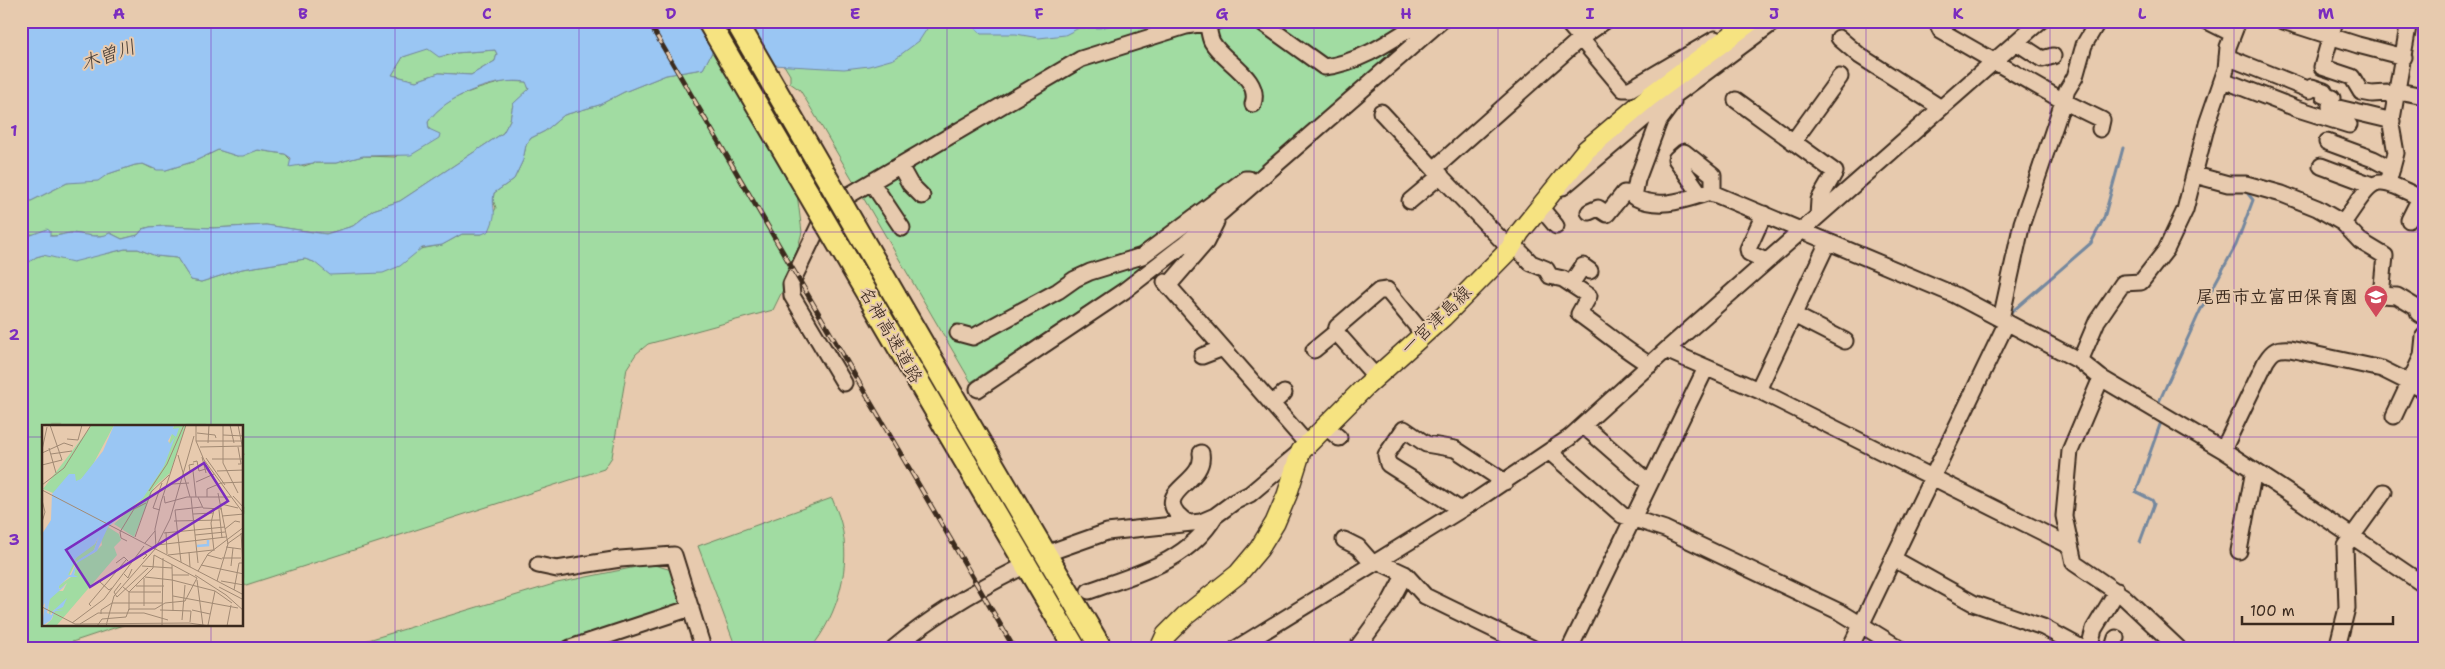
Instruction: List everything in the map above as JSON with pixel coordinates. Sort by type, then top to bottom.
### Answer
[{"type":"highway","name":"名神高速道路","points":[[708,21],[1075,648]]},
{"type":"highway","name":"名神高速道路","points":[[736,21],[1100,648]]},
{"type":"main road","name":"一宮津島線","points":[[1160,648],[1166,635],[1185,616],[1238,574],[1259,549],[1275,523],[1304,448],[1332,432],[1376,377],[1424,335],[1511,246],[1552,213],[1586,150],[1609,129],[1751,21]]},
{"type":"street","points":[[1260,21],[1324,67],[1342,65],[1390,41],[1422,21]]},
{"type":"street","points":[[978,389],[1124,291],[1218,216],[1441,21]]},
{"type":"street","points":[[1566,21],[1623,89],[1630,89],[1717,37],[1731,37]]},
{"type":"street","points":[[1410,201],[1438,172],[1581,38],[1605,21]]},
{"type":"street","points":[[1552,213],[1647,116],[1775,21]]},
{"type":"street","points":[[1936,21],[1941,31],[1996,61],[2064,102],[2102,120],[2100,129]]},
{"type":"street","points":[[1237,648],[1505,482],[1550,452],[1584,426],[1666,350],[2040,21]]},
{"type":"street","points":[[1850,648],[1934,478],[2004,321],[2022,223],[2067,90],[2075,77],[2084,46],[2098,21]]},
{"type":"street","points":[[2080,361],[2098,321],[2123,283],[2141,282],[2166,250],[2185,210],[2207,124],[2223,80],[2235,27],[2207,21]]},
{"type":"street","points":[[2283,21],[2332,28],[2358,46],[2404,56]]},
{"type":"street","points":[[2344,223],[2384,179],[2396,153],[2392,135],[2393,122],[2409,21]]},
{"type":"street","points":[[844,383],[792,296],[791,284],[826,211],[834,204],[1081,59],[1186,26],[1212,22],[1212,42],[1252,86],[1256,97],[1254,104]]},
{"type":"street","points":[[2332,28],[2322,67],[2352,77],[2361,92],[2372,94],[2397,92],[2424,96]]},
{"type":"street","points":[[1839,38],[1860,56],[1941,108]]},
{"type":"street","points":[[2016,42],[2042,59],[2053,56]]},
{"type":"street","points":[[2227,57],[2310,90],[2312,86],[2324,91],[2324,95],[2332,98],[2330,106],[2393,122]]},
{"type":"street","points":[[1793,142],[1840,77]]},
{"type":"street","points":[[2223,80],[2298,109],[2349,125]]},
{"type":"street","points":[[1672,98],[1672,102],[1658,121],[1634,197],[1651,209],[1707,194]]},
{"type":"street","points":[[1736,100],[1835,172],[1819,200],[1818,216]]},
{"type":"street","points":[[1382,112],[1511,246],[1531,263],[1546,269],[1550,276],[1563,279],[1589,296],[1579,314],[1616,340],[1630,354],[1650,365]]},
{"type":"street","points":[[2327,142],[2373,159],[2384,179]]},
{"type":"street","points":[[1707,194],[1715,172],[1687,153],[1684,152],[1676,156],[1676,159],[1707,194],[1764,214],[1955,295],[2080,361],[2101,378],[2254,470],[2424,585]]},
{"type":"street","points":[[900,166],[910,184],[922,196]]},
{"type":"street","points":[[2321,166],[2384,179],[2422,199],[2409,220]]},
{"type":"street","points":[[2195,175],[2228,184],[2246,184],[2282,194],[2317,208],[2344,223],[2360,241],[2385,256],[2381,295],[2397,296],[2417,308],[2418,313],[2424,317]]},
{"type":"street","points":[[958,333],[973,337],[1058,291],[1075,279],[1090,272],[1142,256],[1245,179],[1262,178]]},
{"type":"street","points":[[872,183],[902,228]]},
{"type":"street","points":[[1589,212],[1598,208],[1607,214],[1624,193],[1634,194]]},
{"type":"street","points":[[1764,214],[1748,249],[1749,253],[1766,262]]},
{"type":"street","points":[[1056,550],[1107,532],[1201,522],[1215,516],[1234,502],[1250,494],[1304,448],[1272,404],[1166,284],[1206,242],[1218,216]]},
{"type":"street","points":[[1758,390],[1828,242]]},
{"type":"street","points":[[1571,284],[1583,266],[1590,271]]},
{"type":"street","points":[[1314,350],[1336,332],[1337,327],[1379,291],[1387,290],[1424,335]]},
{"type":"street","points":[[1794,314],[1845,341]]},
{"type":"street","points":[[1336,332],[1376,377]]},
{"type":"street","points":[[2394,416],[2422,356],[2424,336]]},
{"type":"street","points":[[1202,356],[1222,348]]},
{"type":"street","points":[[2223,450],[2266,361],[2272,351],[2278,348],[2382,369],[2424,390]]},
{"type":"street","points":[[1666,350],[1758,390],[2070,546]]},
{"type":"street","points":[[1570,648],[1706,368]]},
{"type":"street","points":[[2101,378],[2070,451],[2064,516],[2074,563],[2117,592],[2178,648]]},
{"type":"street","points":[[1272,404],[1284,393]]},
{"type":"street","points":[[1584,426],[1649,483]]},
{"type":"street","points":[[1460,510],[1434,491],[1419,485],[1388,464],[1386,454],[1404,429],[1426,444],[1455,449],[1505,482]]},
{"type":"street","points":[[1550,452],[1622,514],[1665,529],[1842,613],[1898,648]]},
{"type":"street","points":[[1188,523],[1176,512],[1172,498],[1176,491],[1199,470],[1202,462],[1200,453]]},
{"type":"street","points":[[2240,551],[2254,470]]},
{"type":"street","points":[[2337,648],[2347,608],[2344,546],[2351,534],[2384,492]]},
{"type":"street","points":[[1089,591],[1167,562],[1185,551],[1209,526],[1215,516]]},
{"type":"street","points":[[1344,540],[1358,548],[1375,563],[1405,574],[1425,596],[1532,648]]},
{"type":"street","points":[[538,565],[556,569],[620,559],[674,555],[703,648]]},
{"type":"street","points":[[1894,559],[1973,603],[2043,627],[2082,648]]},
{"type":"street","points":[[894,648],[914,631],[959,602],[1018,569]]},
{"type":"street","points":[[1356,648],[1389,604],[1405,574]]},
{"type":"street","points":[[2089,648],[2094,629],[2117,592]]},
{"type":"street","points":[[570,648],[607,642],[691,608]]},
{"type":"green space","points":[[918,21],[1429,21],[1215,208],[1119,284],[971,382],[800,90],[790,83],[790,75],[779,57]]},
{"type":"green space","points":[[428,48],[446,56],[455,53],[495,50],[497,54],[495,61],[471,75],[439,73],[416,81],[392,75],[403,57]]},
{"type":"green space","points":[[717,49],[795,178],[802,232],[791,273],[773,310],[648,344],[636,354],[627,368],[612,457],[604,469],[244,586],[244,425],[42,425],[42,626],[120,626],[54,648],[21,648],[21,268],[36,257],[43,255],[109,253],[125,249],[138,249],[156,256],[177,258],[191,280],[201,282],[242,269],[305,259],[314,262],[420,249],[442,245],[462,234],[482,234],[496,208],[493,200],[494,193],[514,179],[523,160],[526,145],[531,138],[545,131],[564,115],[599,105],[624,92],[666,75],[703,69],[712,52]]},
{"type":"green space","points":[[507,81],[527,82],[529,90],[513,104],[510,120],[503,133],[400,201],[373,210],[353,226],[326,234],[266,225],[213,228],[165,226],[143,229],[138,235],[122,239],[110,233],[104,236],[91,236],[72,233],[54,236],[29,234],[21,239],[21,209],[31,201],[67,183],[108,174],[135,165],[143,164],[151,168],[166,170],[195,161],[218,150],[237,156],[258,150],[285,154],[292,161],[304,166],[313,163],[336,163],[363,156],[395,157],[432,132],[429,129],[428,122],[435,113],[453,99],[463,94]]},
{"type":"green space","points":[[832,498],[840,520],[845,556],[840,589],[829,621],[811,648],[736,648],[698,546]]},
{"type":"green space","points":[[651,564],[675,571],[688,607],[560,648],[342,648],[557,583]]},
{"type":"water","name":"木曽川","points":[[21,21],[932,21],[919,41],[900,55],[894,59],[869,66],[844,69],[772,65],[717,49],[712,52],[703,69],[666,75],[624,92],[599,105],[564,115],[545,131],[531,138],[526,145],[523,160],[514,179],[494,193],[494,214],[489,231],[482,234],[462,234],[442,245],[422,248],[400,266],[383,273],[330,275],[314,262],[305,259],[242,269],[201,282],[191,280],[177,258],[156,256],[138,249],[125,249],[73,262],[43,255],[36,257],[21,268],[21,239],[47,229],[50,231],[50,236],[70,233],[101,236],[110,233],[122,239],[138,235],[143,229],[166,226],[213,228],[266,225],[326,234],[353,226],[373,210],[400,201],[503,133],[510,120],[513,104],[529,89],[526,82],[501,82],[486,86],[472,90],[446,104],[428,122],[429,129],[440,134],[439,138],[411,155],[363,156],[336,163],[313,163],[289,167],[291,158],[285,154],[258,150],[243,156],[237,156],[218,150],[195,161],[166,170],[157,170],[143,164],[135,165],[108,174],[98,181],[67,183],[31,201],[21,209]],"holes":[[[428,49],[439,57],[455,53],[495,50],[497,54],[495,61],[471,75],[439,73],[416,81],[392,75],[403,57]]]},
{"type":"water","points":[[966,21],[1147,21],[1125,22],[1100,28],[1079,28],[1065,35],[1039,38],[1016,34],[981,34]]},
{"type":"waterway","points":[[2007,316],[2091,243],[2104,218],[2123,148]]},
{"type":"waterway","points":[[2158,404],[2200,311],[2236,245],[2253,200],[2245,190]]},
{"type":"waterway","points":[[2140,542],[2154,504],[2152,500],[2136,492],[2161,422],[2159,420]]},
{"type":"railway","points":[[648,21],[1014,648]]},
{"type":"place","name":"尾西市立富田保育園","points":[[2376,318]]}]
